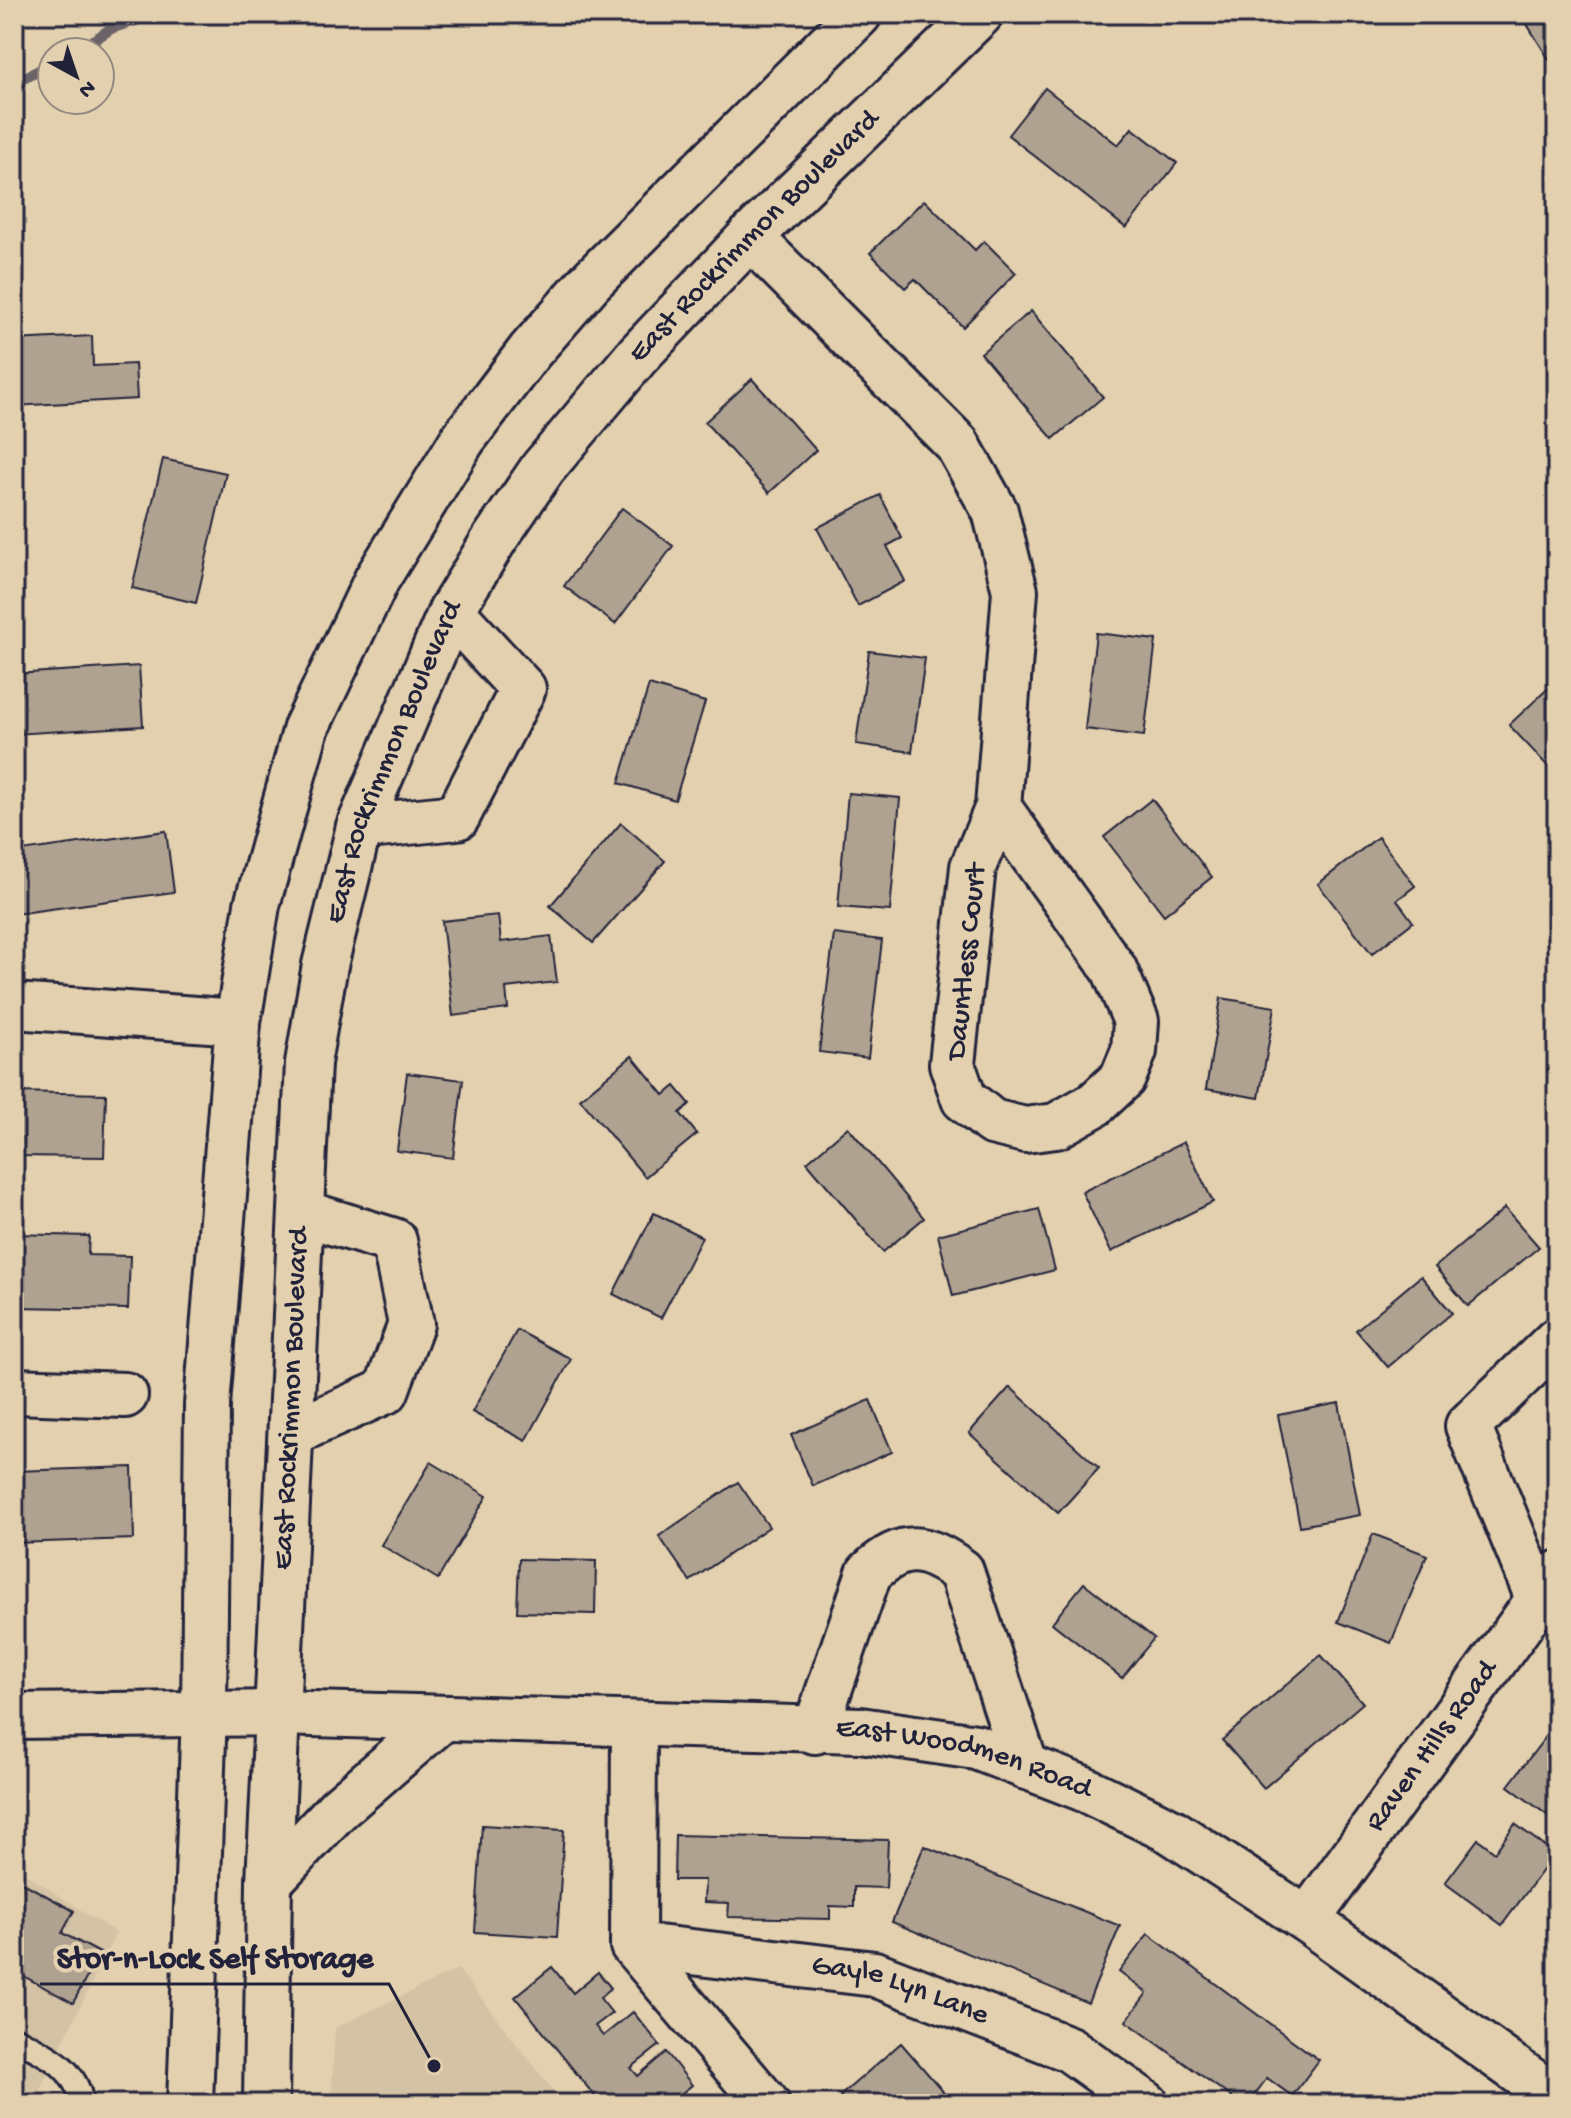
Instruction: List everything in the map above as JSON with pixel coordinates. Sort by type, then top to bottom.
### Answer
[{"type":"main road","points":[[190,2104],[204,1712],[207,1405],[238,1022],[257,905],[306,728],[377,579],[455,452],[530,351],[590,282],[859,14]]},
{"type":"main road","name":"East Rockrimmon Boulevard","points":[[278,1713],[308,1063],[325,965],[359,827],[451,611],[543,468],[638,355],[750,237],[980,14]]},
{"type":"main road","name":"Dauntless Court","points":[[750,237],[957,444],[995,511],[1015,591],[998,807],[973,867],[952,1064],[964,1099],[992,1122],[1025,1130],[1056,1126],[1095,1104],[1123,1078],[1134,1051],[1136,1021],[1114,969],[998,807]]},
{"type":"main road","points":[[359,827],[457,817],[523,689],[451,611]]},
{"type":"main road","points":[[14,1006],[238,1022]]},
{"type":"main road","points":[[292,1433],[386,1391],[411,1324],[394,1241],[303,1213]]},
{"type":"main road","points":[[1548,1586],[1468,1426],[1557,1340]]},
{"type":"main road","points":[[14,1391],[125,1395]]},
{"type":"main road","points":[[815,1731],[869,1573],[889,1554],[914,1549],[939,1555],[961,1571],[1026,1767]]},
{"type":"main road","name":"Raven Hills Road","points":[[1307,1920],[1548,1586]]},
{"type":"main road","points":[[266,2104],[269,1882],[278,1713]]},
{"type":"main road","name":"East Woodmen Road","points":[[14,1716],[278,1713],[634,1726],[860,1730],[976,1747],[1082,1788],[1171,1831],[1307,1920],[1557,2099]]},
{"type":"main road","points":[[269,1882],[338,1809],[442,1719]]},
{"type":"main road","points":[[634,1726],[633,1945],[767,2104]]},
{"type":"main road","name":"Gayle Lyn Lane","points":[[633,1945],[875,1974],[1069,2049],[1146,2104]]},
{"type":"lane","points":[[14,2038],[65,2066],[80,2093],[82,2104]]},
{"type":"shaded area","points":[[14,1866],[116,1933],[33,2104],[14,2104]]},
{"type":"shaded area","points":[[458,1969],[564,2104],[331,2104],[335,2028]]},
{"type":"building","points":[[1537,14],[1557,14],[1557,72],[1525,21]]},
{"type":"building","points":[[1045,88],[1118,145],[1132,128],[1177,163],[1126,228],[1008,135]]},
{"type":"building","points":[[924,200],[975,250],[984,241],[1016,273],[963,327],[915,279],[905,288],[870,253]]},
{"type":"building","points":[[1031,311],[1103,397],[1053,439],[981,353]]},
{"type":"building","points":[[92,336],[93,366],[135,364],[137,399],[14,406],[14,340]]},
{"type":"building","points":[[752,379],[816,450],[769,493],[705,422]]},
{"type":"building","points":[[163,459],[226,473],[196,603],[132,588]]},
{"type":"building","points":[[880,495],[902,538],[887,546],[905,581],[858,606],[817,528]]},
{"type":"building","points":[[622,508],[673,546],[615,624],[564,586]]},
{"type":"building","points":[[1096,633],[1156,640],[1144,736],[1085,729]]},
{"type":"building","points":[[869,651],[925,658],[912,752],[856,744]]},
{"type":"building","points":[[139,666],[143,726],[14,734],[14,674]]},
{"type":"building","points":[[1557,680],[1557,776],[1509,725]]},
{"type":"building","points":[[649,685],[705,702],[675,800],[619,783]]},
{"type":"building","points":[[848,793],[900,798],[890,911],[838,907]]},
{"type":"building","points":[[1152,799],[1212,877],[1164,915],[1104,837]]},
{"type":"building","points":[[621,823],[665,861],[593,943],[550,906]]},
{"type":"building","points":[[166,831],[174,892],[14,914],[14,852]]},
{"type":"building","points":[[1378,837],[1415,886],[1397,900],[1413,922],[1372,954],[1318,884]]},
{"type":"building","points":[[498,915],[501,942],[551,936],[557,982],[506,988],[508,1009],[453,1016],[442,921]]},
{"type":"building","points":[[834,934],[882,940],[868,1058],[819,1052]]},
{"type":"building","points":[[1221,998],[1275,1007],[1259,1098],[1206,1089]]},
{"type":"building","points":[[632,1056],[664,1095],[675,1086],[690,1104],[680,1113],[697,1134],[645,1177],[580,1099]]},
{"type":"building","points":[[407,1073],[463,1080],[453,1158],[397,1151]]},
{"type":"building","points":[[14,1092],[106,1094],[104,1157],[14,1156]]},
{"type":"building","points":[[848,1127],[924,1218],[883,1252],[807,1162]]},
{"type":"building","points":[[1184,1142],[1213,1202],[1111,1252],[1082,1192]]},
{"type":"building","points":[[1505,1208],[1539,1247],[1468,1306],[1435,1267]]},
{"type":"building","points":[[1039,1209],[1055,1270],[953,1296],[938,1235]]},
{"type":"building","points":[[654,1213],[702,1237],[661,1318],[613,1294]]},
{"type":"building","points":[[14,1234],[89,1236],[88,1255],[130,1256],[128,1309],[14,1307]]},
{"type":"building","points":[[1421,1276],[1452,1313],[1388,1367],[1356,1330]]},
{"type":"building","points":[[517,1330],[571,1359],[526,1441],[472,1412]]},
{"type":"building","points":[[1010,1387],[1099,1468],[1058,1513],[969,1433]]},
{"type":"building","points":[[870,1400],[892,1452],[813,1486],[791,1435]]},
{"type":"building","points":[[1339,1403],[1360,1515],[1300,1526],[1278,1415]]},
{"type":"building","points":[[431,1462],[487,1496],[438,1579],[381,1545]]},
{"type":"building","points":[[132,1467],[134,1539],[14,1543],[14,1471]]},
{"type":"building","points":[[738,1482],[769,1527],[690,1581],[659,1536]]},
{"type":"building","points":[[1373,1534],[1427,1555],[1391,1643],[1338,1622]]},
{"type":"building","points":[[519,1559],[596,1561],[595,1614],[517,1612]]},
{"type":"building","points":[[1084,1583],[1154,1638],[1122,1678],[1052,1623]]},
{"type":"building","points":[[1321,1655],[1363,1703],[1264,1788],[1222,1740]]},
{"type":"building","points":[[1557,1722],[1557,1808],[1550,1817],[1508,1786]]},
{"type":"building","points":[[1515,1824],[1555,1854],[1502,1925],[1445,1883],[1478,1839],[1495,1852]]},
{"type":"building","points":[[482,1825],[564,1830],[557,1937],[475,1932]]},
{"type":"building","points":[[675,1835],[888,1840],[886,1888],[854,1887],[854,1907],[830,1906],[830,1919],[728,1917],[729,1903],[704,1902],[705,1880],[674,1880]]},
{"type":"building","points":[[924,1846],[1120,1926],[1088,2003],[892,1922]]},
{"type":"building","points":[[14,1878],[74,1911],[62,1933],[100,1953],[73,2003],[14,1971]]},
{"type":"building","points":[[1148,1934],[1319,2060],[1292,2096],[1267,2078],[1248,2104],[1241,2104],[1126,2021],[1147,1993],[1119,1972]]},
{"type":"building","points":[[552,1967],[573,1993],[598,1972],[611,1988],[600,1998],[612,2013],[595,2026],[603,2036],[633,2012],[660,2045],[631,2068],[638,2076],[666,2052],[692,2085],[668,2104],[601,2104],[515,1997]]},
{"type":"building","points":[[901,2043],[954,2104],[847,2104],[840,2096]]},
{"type":"waterway","points":[[100,36],[112,28],[156,14]]},
{"type":"waterway","points":[[14,83],[36,72]]},
{"type":"place","name":"Stor-n-Lock Self Storage","points":[[434,2066]]}]
